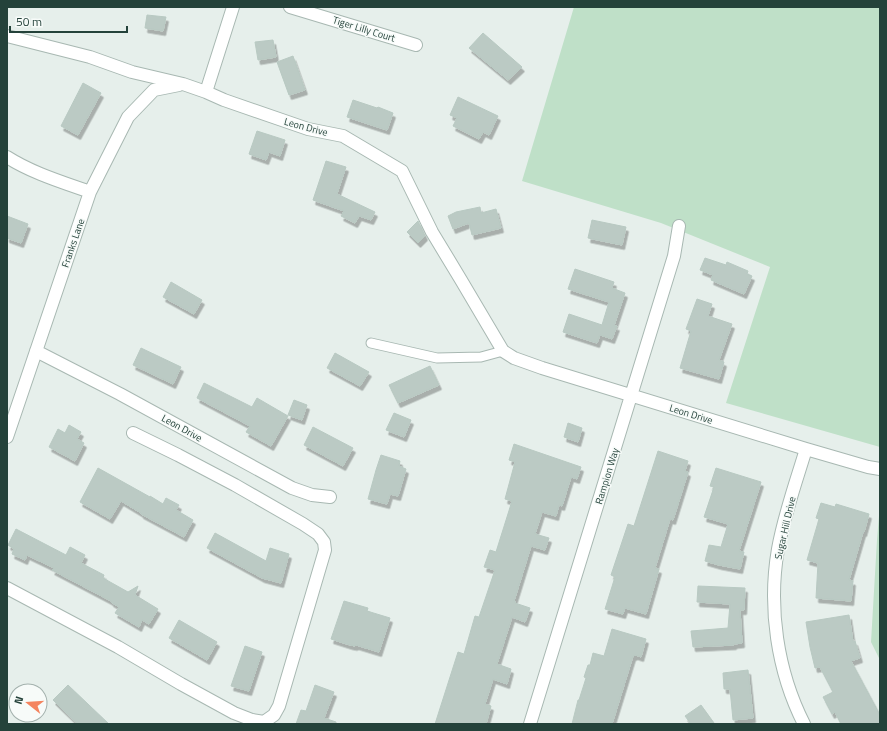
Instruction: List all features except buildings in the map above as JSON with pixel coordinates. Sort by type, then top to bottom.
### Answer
[{"type":"street","points":[[206,92],[233,7]]},
{"type":"street","name":"Tiger Lilly Court","points":[[290,7],[416,45]]},
{"type":"street","name":"Leon Drive","points":[[7,36],[83,55],[132,72],[183,84],[308,130],[343,136],[402,171],[432,232],[462,280],[503,352],[514,358],[542,368],[806,449],[868,467],[880,469]]},
{"type":"street","name":"Franks Lane","points":[[7,437],[90,192],[128,117],[154,90],[183,84]]},
{"type":"street","points":[[7,157],[49,178],[90,192]]},
{"type":"street","name":"Rampion Way","points":[[530,724],[674,256],[679,226]]},
{"type":"street","name":"Leon Drive","points":[[36,351],[120,394],[292,488],[312,495],[330,497]]},
{"type":"street","points":[[7,588],[118,647],[234,714],[264,722],[274,714],[279,706],[325,550],[324,542],[318,534],[303,524],[235,485],[133,433]]},
{"type":"street","name":"Sugar Hill Drive","points":[[804,724],[790,690],[781,659],[776,627],[774,599],[779,542],[806,449]]},
{"type":"lane","points":[[371,343],[436,358],[481,357],[503,352]]},
{"type":"green space","points":[[574,7],[880,7],[880,447],[726,403],[770,267],[661,223],[522,181]]},
{"type":"green space","points":[[880,504],[880,660],[871,642]]}]
